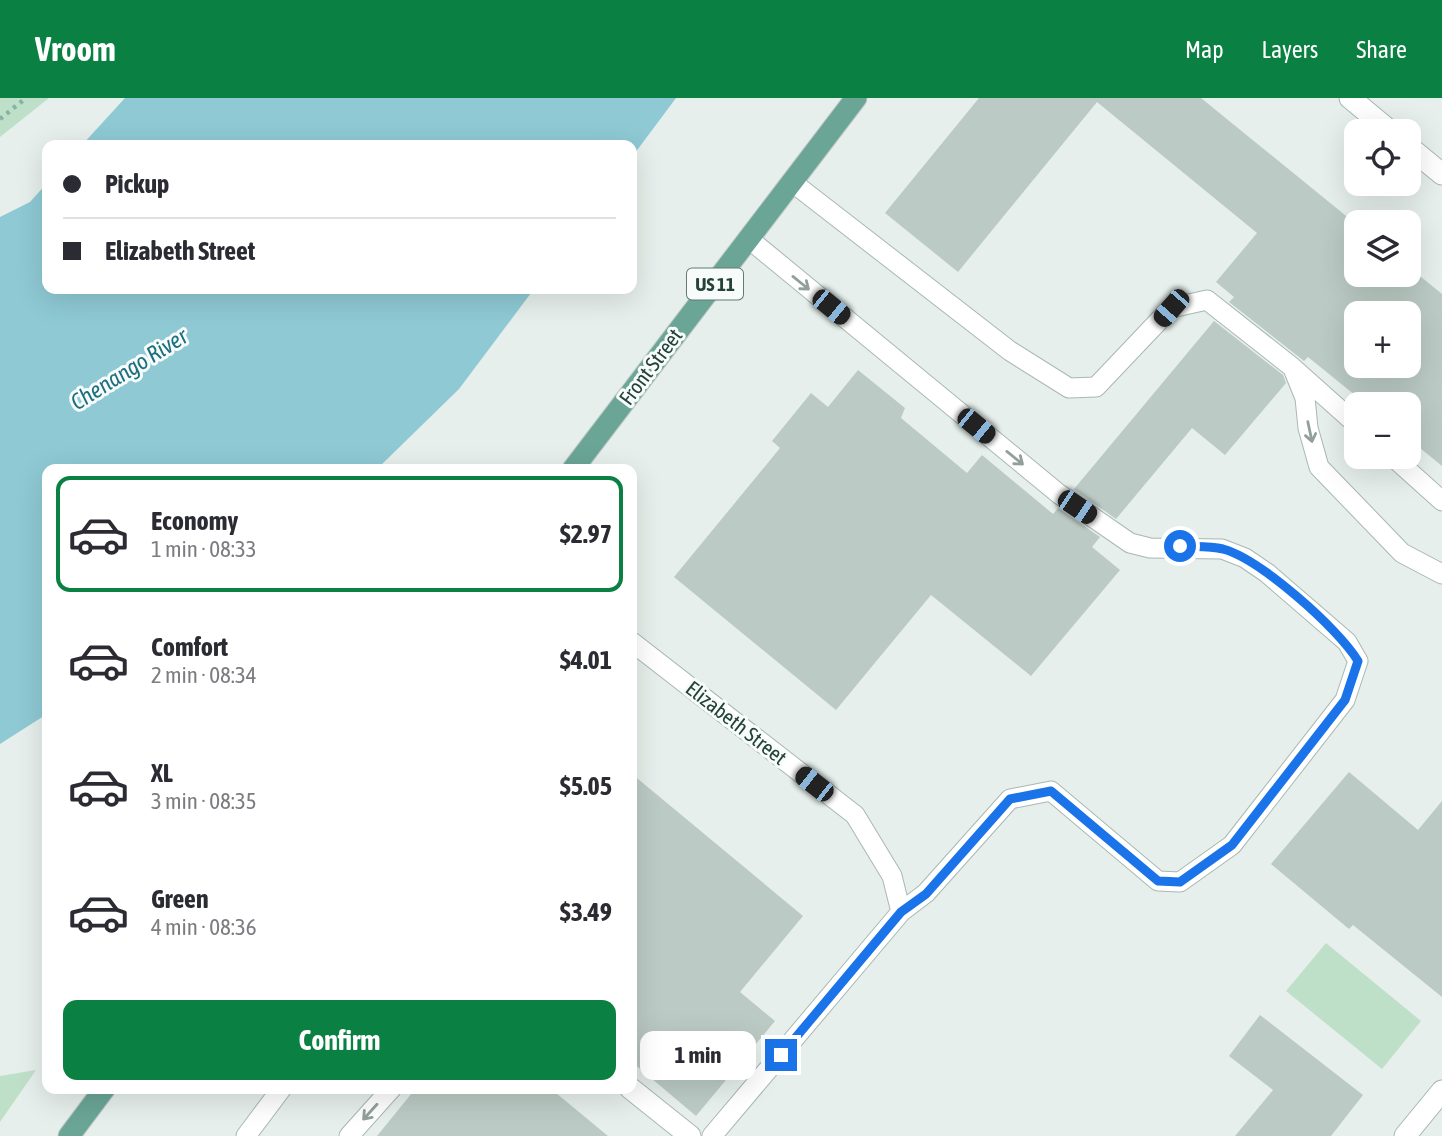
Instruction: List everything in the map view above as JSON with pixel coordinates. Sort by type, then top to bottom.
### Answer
[{"type":"main road","name":"Front Street","points":[[577,464],[856,98]]},
{"type":"main road","points":[[69,1136],[100,1094]]},
{"type":"street","points":[[1350,98],[1375,119]]},
{"type":"street","points":[[1421,157],[1442,174]]},
{"type":"street","points":[[1405,1136],[1442,1091]]},
{"type":"street","points":[[637,1093],[690,1136]]},
{"type":"lane","points":[[792,182],[999,343],[1069,388],[1096,387],[1171,308],[1207,300],[1292,367],[1344,413]]},
{"type":"lane","points":[[712,1136],[901,912],[926,894],[1010,799],[1051,791],[1158,881],[1180,882],[1232,845],[1345,700],[1358,661],[1347,642],[1267,573],[1245,558],[1222,549],[1180,546],[1150,548],[1130,543],[1059,495],[749,239]]},
{"type":"lane","points":[[1292,367],[1305,398],[1308,428],[1318,467],[1402,553],[1442,574]]},
{"type":"lane","points":[[1407,469],[1442,500]]},
{"type":"lane","name":"Elizabeth Street","points":[[637,646],[855,815],[892,876],[901,912]]},
{"type":"lane","points":[[246,1136],[278,1094]]},
{"type":"lane","points":[[349,1136],[387,1094]]},
{"type":"path","points":[[0,119],[26,98]]},
{"type":"green space","points":[[0,98],[49,98],[0,137]]},
{"type":"green space","points":[[1326,943],[1421,1021],[1382,1069],[1286,991]]},
{"type":"green space","points":[[36,1070],[0,1122],[0,1076]]},
{"type":"water","points":[[125,98],[676,98],[637,150],[637,140],[87,140]]},
{"type":"water","name":"Chenango River","points":[[42,189],[42,294],[530,294],[459,389],[382,464],[42,464],[42,717],[0,744],[0,217],[30,202]]},
{"type":"building","points":[[979,98],[1201,98],[1344,214],[1344,287],[1421,287],[1421,277],[1442,294],[1442,466],[1421,449],[1421,392],[1351,392],[1308,357],[1304,361],[1229,302],[1234,297],[1216,282],[1257,233],[1097,102],[958,272],[885,213]]},
{"type":"building","points":[[1214,321],[1283,375],[1286,383],[1225,455],[1192,428],[1116,519],[1074,489]]},
{"type":"building","points":[[858,370],[905,408],[901,418],[967,473],[982,455],[1053,514],[1058,508],[1100,537],[1092,547],[1120,570],[1031,676],[931,595],[836,710],[674,577],[780,448],[772,441],[811,393],[828,407]]},
{"type":"building","points":[[1349,772],[1418,830],[1442,801],[1442,997],[1353,925],[1349,929],[1271,864]]},
{"type":"building","points":[[637,778],[803,916],[740,992],[775,1021],[696,1116],[637,1066]]},
{"type":"building","points":[[1260,1015],[1363,1095],[1331,1136],[1235,1136],[1273,1090],[1229,1056]]},
{"type":"building","points":[[411,1094],[557,1094],[608,1136],[377,1136]]},
{"type":"route","points":[[781,1055],[901,912],[926,894],[1010,799],[1051,791],[1158,881],[1180,882],[1232,845],[1345,700],[1358,661],[1347,642],[1267,573],[1245,558],[1222,549],[1180,546]]}]
